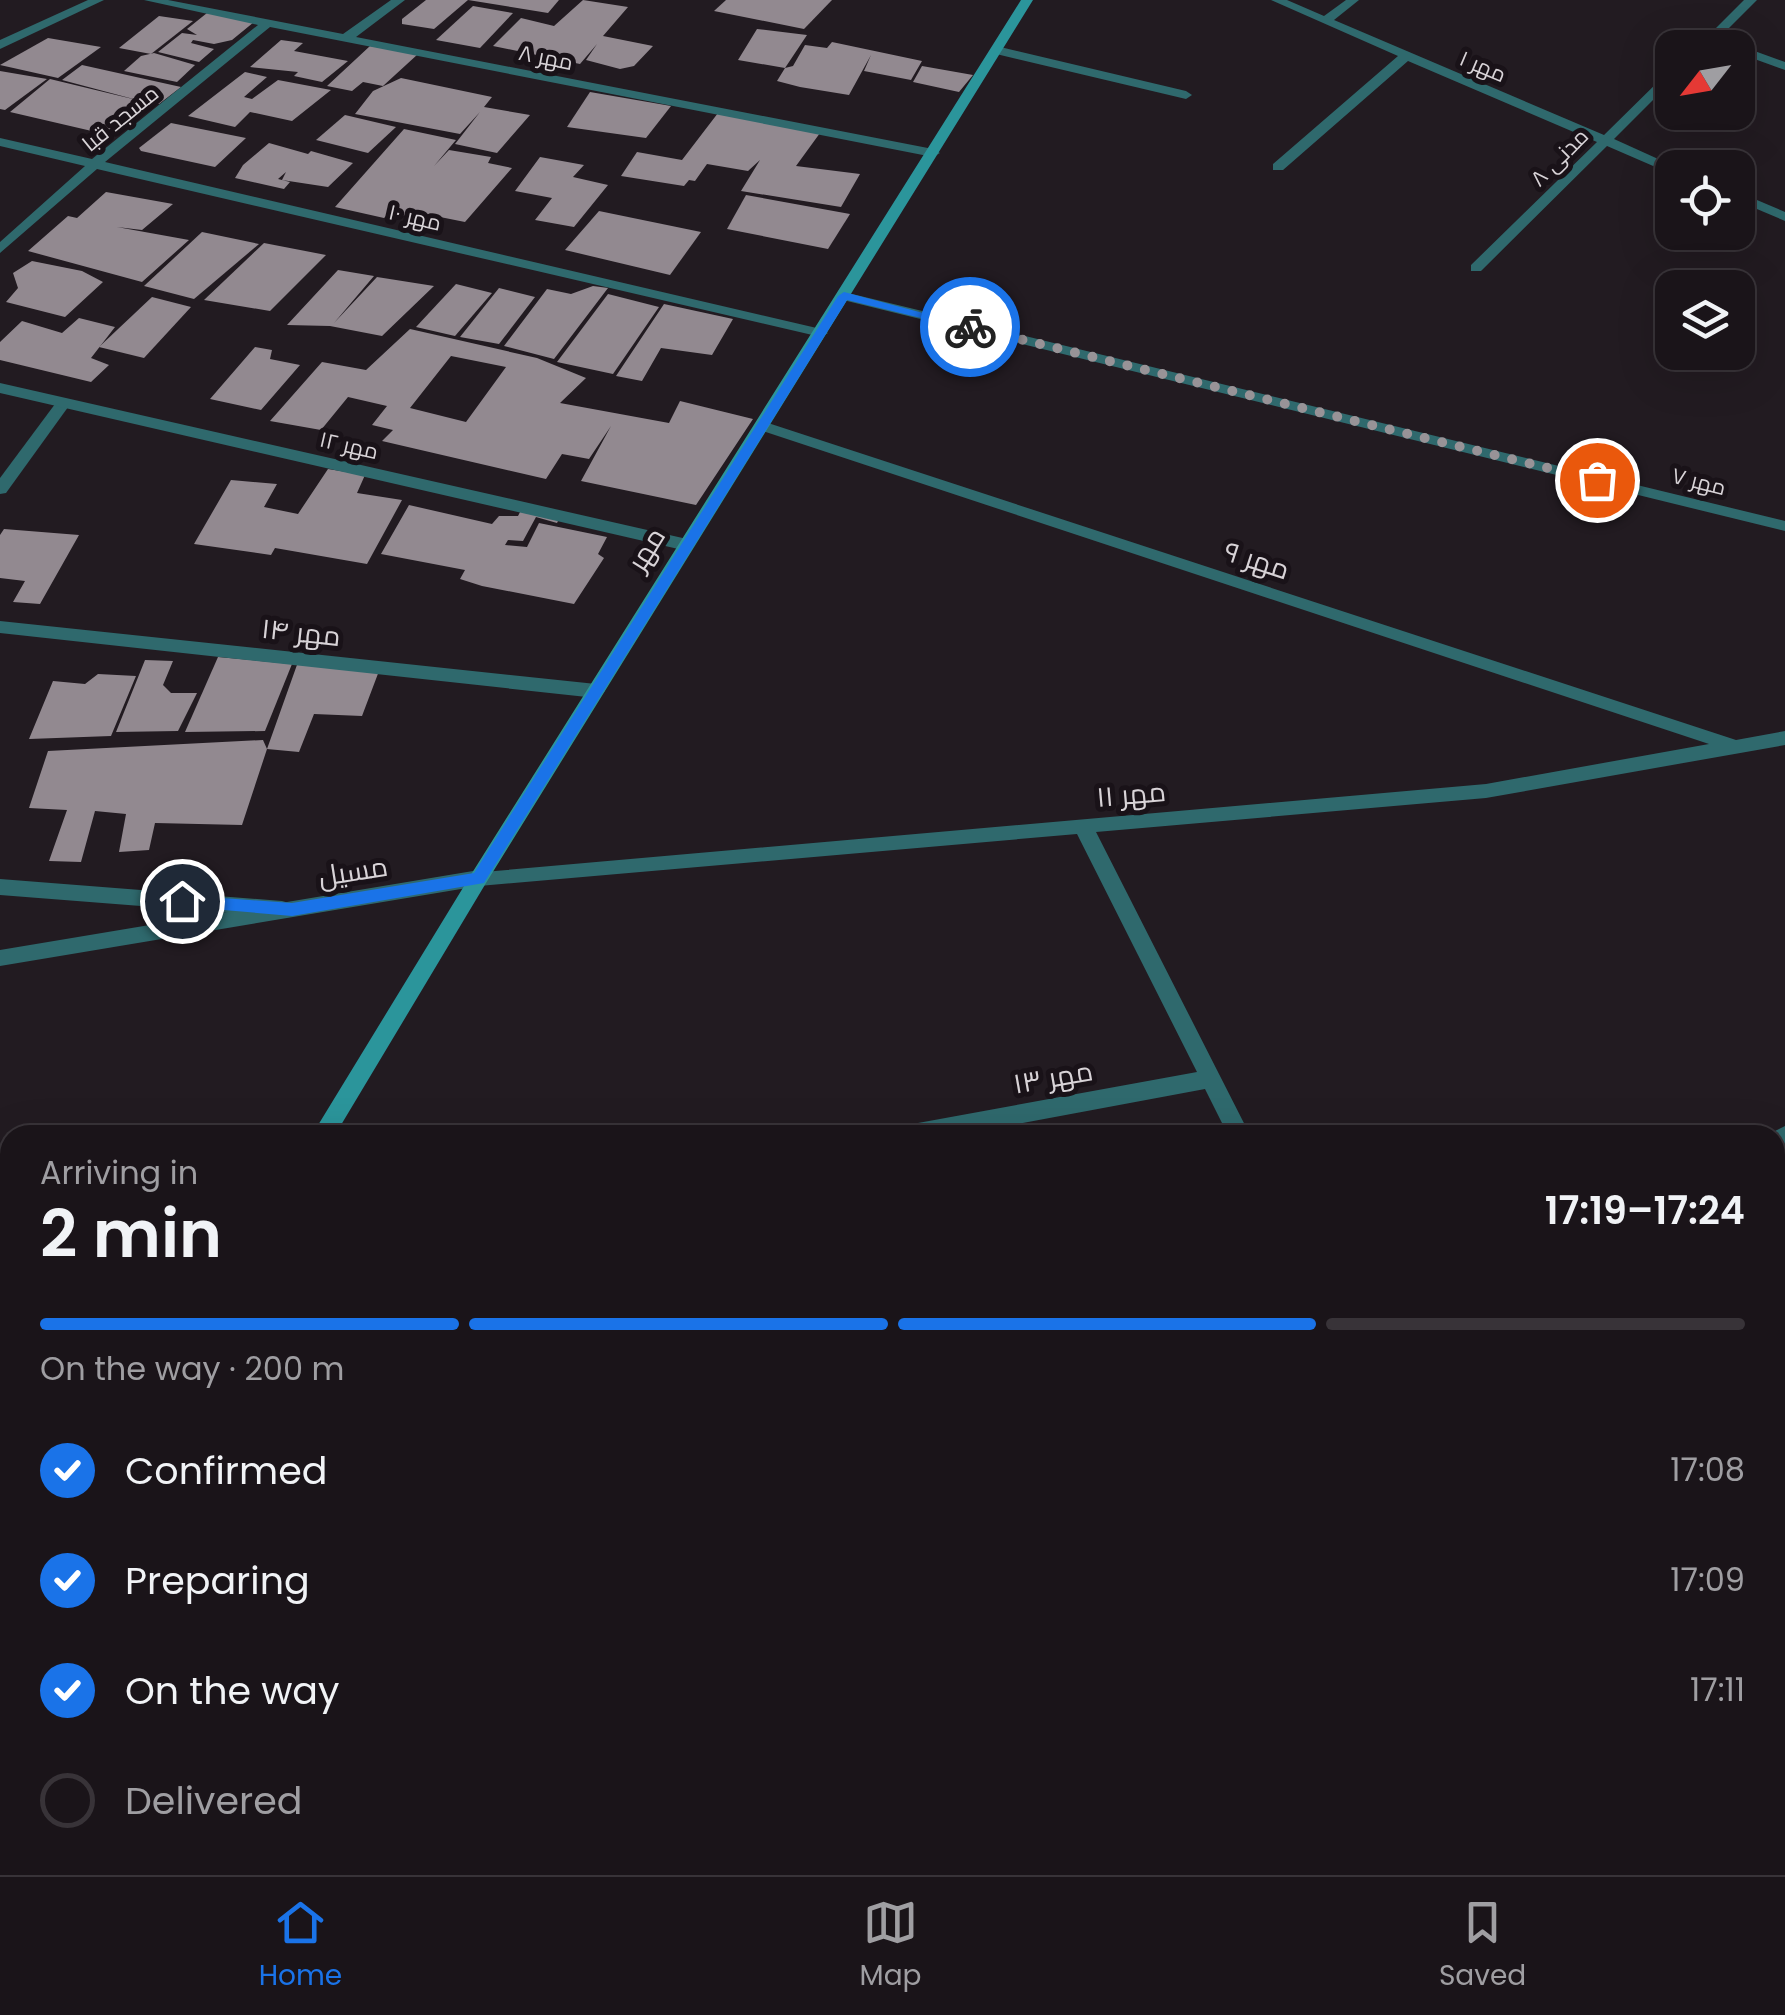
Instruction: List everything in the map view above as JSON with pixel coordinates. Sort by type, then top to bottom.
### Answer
[{"type":"main road","name":"مهر","points":[[329,1125],[1027,0]]},
{"type":"street","points":[[0,46],[98,0]]},
{"type":"street","name":"مهر ۸","points":[[150,0],[933,153]]},
{"type":"street","points":[[346,38],[400,0]]},
{"type":"street","name":"مهر ۱","points":[[1277,0],[1655,162]]},
{"type":"street","points":[[1326,21],[1353,0]]},
{"type":"street","points":[[1720,30],[1751,0]]},
{"type":"street","name":"مسجد قبا","points":[[0,249],[96,163],[268,23]]},
{"type":"street","points":[[996,50],[1186,95]]},
{"type":"street","points":[[1278,167],[1407,55]]},
{"type":"street","points":[[1755,55],[1785,66]]},
{"type":"street","name":"مدنی ۸","points":[[1476,268],[1655,91]]},
{"type":"street","name":"مهر ۱۰","points":[[0,142],[820,332]]},
{"type":"street","points":[[1755,204],[1785,217]]},
{"type":"street","name":"مهر ۷","points":[[844,296],[1785,526]]},
{"type":"street","name":"مهر ۱۲","points":[[0,388],[688,545]]},
{"type":"street","points":[[0,489],[63,403]]},
{"type":"street","name":"مهر ۹","points":[[762,426],[1734,746]]},
{"type":"street","name":"مهر ۱۴","points":[[0,627],[596,691]]},
{"type":"street","name":"مهر ۱۱","points":[[479,878],[1486,791],[1785,738]]},
{"type":"street","points":[[1083,826],[1233,1125]]},
{"type":"street","name":"مسیل","points":[[0,958],[479,878]]},
{"type":"street","points":[[0,887],[292,910]]},
{"type":"street","name":"مهر ۱۳","points":[[962,1125],[1210,1079]]},
{"type":"building","points":[[426,0],[468,0],[434,29],[402,24],[402,19]]},
{"type":"building","points":[[468,0],[559,0],[548,13]]},
{"type":"building","points":[[583,0],[628,7],[603,36],[653,46],[634,66],[620,69],[586,60],[597,44],[580,64],[493,46],[521,18],[554,26]]},
{"type":"building","points":[[726,0],[832,0],[804,29],[714,11]]},
{"type":"building","points":[[473,6],[513,13],[480,48],[436,40]]},
{"type":"building","points":[[207,13],[254,22],[232,40],[214,44],[193,40],[191,43],[214,49],[199,62],[158,52],[182,33],[197,35],[187,29]]},
{"type":"building","points":[[159,16],[193,21],[151,54],[119,48]]},
{"type":"building","points":[[757,29],[807,35],[785,68],[738,60]]},
{"type":"building","points":[[48,38],[101,47],[58,78],[0,65]]},
{"type":"building","points":[[281,40],[303,43],[294,51],[348,61],[322,82],[294,76],[298,72],[250,67]]},
{"type":"building","points":[[832,42],[922,61],[911,80],[864,71],[871,55],[849,95],[777,81],[785,68],[793,66],[805,45],[827,48]]},
{"type":"building","points":[[370,46],[418,54],[383,86],[363,82],[352,91],[327,86]]},
{"type":"building","points":[[154,53],[195,65],[177,82],[124,71],[141,56]]},
{"type":"building","points":[[82,65],[181,87],[159,104],[148,101],[116,128],[96,132],[10,112],[50,79],[141,101],[62,80]]},
{"type":"building","points":[[922,66],[973,75],[959,92],[913,82]]},
{"type":"building","points":[[0,71],[47,79],[5,110],[0,109]]},
{"type":"building","points":[[245,72],[267,77],[244,97],[252,99],[278,80],[331,90],[292,121],[250,112],[235,127],[188,116]]},
{"type":"building","points":[[401,78],[492,97],[484,107],[530,115],[497,153],[455,144],[480,112],[460,134],[355,114],[373,91]]},
{"type":"building","points":[[590,92],[671,106],[646,138],[567,127]]},
{"type":"building","points":[[718,113],[820,133],[796,166],[860,174],[841,207],[741,191],[760,160],[748,171],[707,164],[695,181],[689,180],[684,186],[621,176],[637,152],[682,160]]},
{"type":"building","points":[[345,115],[396,127],[368,153],[316,140]]},
{"type":"building","points":[[171,123],[246,138],[215,167],[141,151],[139,148]]},
{"type":"building","points":[[404,129],[456,140],[434,166],[449,150],[491,157],[488,163],[512,168],[465,222],[420,213],[414,218],[390,212],[384,218],[335,207]]},
{"type":"building","points":[[269,143],[353,163],[328,187],[282,180],[290,182],[284,189],[235,178],[243,165]]},
{"type":"building","points":[[540,157],[584,165],[573,177],[608,185],[574,227],[535,220],[552,198],[515,191]]},
{"type":"building","points":[[106,192],[173,204],[142,230],[117,227],[189,240],[142,282],[28,251],[68,216],[77,218]]},
{"type":"building","points":[[746,195],[850,214],[828,249],[727,229]]},
{"type":"building","points":[[599,211],[701,232],[670,275],[565,250]]},
{"type":"building","points":[[202,232],[259,244],[194,299],[144,286]]},
{"type":"building","points":[[264,243],[326,255],[270,311],[204,300]]},
{"type":"building","points":[[32,261],[82,271],[103,282],[65,317],[6,302],[18,288],[13,273]]},
{"type":"building","points":[[338,270],[374,276],[334,323],[377,277],[434,286],[382,336],[330,326],[287,325]]},
{"type":"building","points":[[456,284],[492,293],[455,336],[416,327]]},
{"type":"building","points":[[593,286],[608,288],[554,359],[504,346],[547,289],[571,294]]},
{"type":"building","points":[[499,288],[535,297],[499,344],[460,337]]},
{"type":"building","points":[[608,294],[659,307],[613,374],[557,362]]},
{"type":"building","points":[[152,297],[191,307],[144,358],[99,347]]},
{"type":"building","points":[[664,304],[733,319],[712,355],[661,348],[642,381],[616,376]]},
{"type":"building","points":[[79,318],[115,327],[91,358],[109,365],[91,382],[0,360],[0,342],[22,321],[62,333]]},
{"type":"building","points":[[410,329],[537,358],[586,378],[560,403],[669,423],[680,401],[753,419],[696,505],[581,481],[611,426],[589,459],[562,454],[546,479],[382,441],[393,430],[372,425],[387,406],[348,397],[321,430],[270,421],[322,362],[366,370]],"holes":[[[451,356],[506,367],[466,422],[410,408]]]},
{"type":"building","points":[[255,347],[272,350],[270,359],[300,365],[261,410],[210,399]]},
{"type":"building","points":[[328,469],[365,475],[357,493],[402,500],[367,564],[275,548],[271,555],[194,544],[231,480],[277,484],[264,507],[298,514]]},
{"type":"building","points":[[409,505],[492,524],[499,516],[518,516],[521,510],[559,519],[557,523],[536,517],[523,541],[508,540],[505,545],[527,547],[539,523],[607,537],[598,554],[604,558],[574,604],[482,586],[460,579],[465,570],[381,554]]},
{"type":"building","points":[[4,529],[79,535],[40,604],[13,602],[25,581],[0,578],[0,535]]},
{"type":"building","points":[[218,657],[292,664],[265,731],[185,732]]},
{"type":"building","points":[[145,660],[173,661],[163,685],[171,693],[197,693],[178,731],[116,732]]},
{"type":"building","points":[[298,662],[379,671],[362,716],[314,714],[299,752],[267,749]]},
{"type":"building","points":[[98,674],[136,676],[111,736],[29,739],[53,681],[85,684]]},
{"type":"building","points":[[263,740],[267,749],[242,825],[155,823],[149,850],[119,852],[126,814],[95,811],[81,862],[49,861],[67,810],[29,808],[48,751]]},
{"type":"way so far","points":[[970,327],[1597,480]]},
{"type":"route","points":[[182,901],[292,910],[479,878],[844,296],[970,327]]}]
